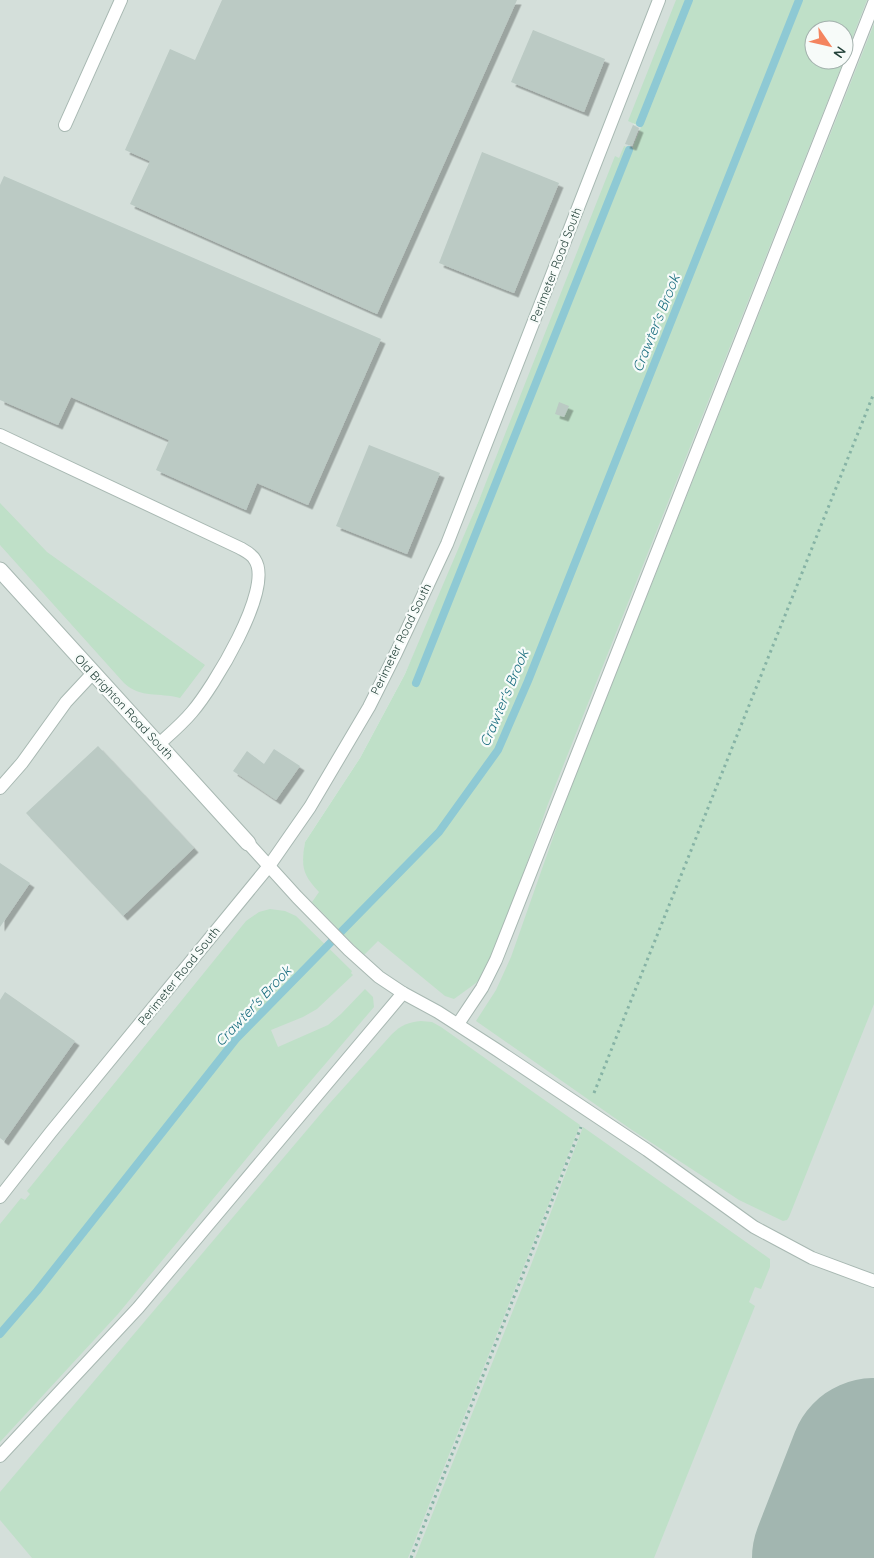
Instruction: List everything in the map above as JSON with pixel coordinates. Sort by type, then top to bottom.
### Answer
[{"type":"street","name":"Old Brighton Road South","points":[[0,570],[248,843]]},
{"type":"lane","points":[[65,125],[121,0]]},
{"type":"lane","name":"Perimeter Road South","points":[[2,1192],[269,866],[310,807],[369,707],[447,544],[659,0]]},
{"type":"lane","points":[[458,1024],[482,988],[496,960],[874,3]]},
{"type":"lane","points":[[0,435],[240,548],[255,560],[258,576],[253,601],[243,628],[227,661],[192,712],[159,744]]},
{"type":"lane","points":[[0,788],[22,763],[69,698],[92,673]]},
{"type":"lane","points":[[248,843],[368,969],[402,993],[458,1024],[647,1150],[770,1236],[828,1265],[874,1281]]},
{"type":"lane","points":[[0,1456],[138,1308],[402,993]]},
{"type":"path","points":[[412,1558],[588,1110],[874,393]]},
{"type":"shaded area","points":[[0,0],[682,0],[633,124],[641,127],[632,150],[624,147],[428,623],[405,674],[360,758],[305,842],[303,862],[318,871],[705,0],[874,0],[874,1558],[0,1558],[0,1257],[285,911],[279,913],[0,1236]]},
{"type":"green space","points":[[676,0],[867,0],[854,33],[854,20],[804,20],[804,70],[840,70],[548,804],[498,944],[484,974],[476,983],[454,999],[445,996],[378,941],[364,955],[312,902],[319,892],[309,880],[304,869],[305,842],[360,758],[405,674],[479,500],[615,156],[619,158],[624,146],[632,149],[641,127],[628,121]]},
{"type":"green space","points":[[874,24],[874,1004],[789,1217],[783,1221],[739,1200],[632,1130],[476,1021],[496,990],[511,957],[568,795]]},
{"type":"green space","points":[[0,503],[47,552],[205,665],[180,698],[144,693],[130,688],[124,683],[0,545]]},
{"type":"green space","points":[[270,909],[285,911],[296,916],[352,971],[353,975],[317,1009],[271,1030],[278,1047],[328,1025],[365,989],[373,997],[374,1007],[118,1314],[0,1442],[0,1224],[21,1198],[25,1200],[30,1194],[27,1191],[246,921],[259,912]]},
{"type":"green space","points":[[421,1021],[432,1022],[441,1027],[580,1125],[408,1558],[32,1558],[0,1520],[0,1492],[329,1104],[395,1031],[405,1024]]},
{"type":"green space","points":[[583,1127],[770,1259],[770,1267],[761,1289],[755,1287],[749,1302],[755,1306],[654,1558],[415,1558],[531,1265]]},
{"type":"building","points":[[222,0],[517,0],[377,314],[130,204],[150,161],[125,150],[170,49],[195,60]]},
{"type":"building","points":[[533,30],[605,59],[584,112],[511,82]]},
{"type":"building","points":[[633,125],[639,128],[632,146],[625,144]]},
{"type":"building","points":[[482,152],[559,183],[514,293],[439,263]]},
{"type":"building","points":[[4,176],[381,339],[308,505],[257,483],[246,510],[156,470],[169,440],[71,397],[58,425],[0,400],[0,185]]},
{"type":"building","points":[[559,402],[569,406],[564,417],[555,414]]},
{"type":"building","points":[[369,445],[440,473],[407,554],[336,526]]},
{"type":"building","points":[[98,746],[194,848],[123,916],[26,813]]},
{"type":"building","points":[[274,749],[300,766],[276,800],[233,771],[247,751],[264,764]]},
{"type":"building","points":[[0,863],[30,883],[0,927]]},
{"type":"building","points":[[5,992],[75,1041],[4,1141],[0,1138],[0,1000]]},
{"type":"waterway","points":[[640,123],[689,0]]},
{"type":"waterway","name":"Crawter's Brook","points":[[0,1334],[37,1291],[236,1039],[439,832],[498,750],[528,681],[799,0]]},
{"type":"waterway","points":[[416,683],[629,150]]},
{"type":"taxiway","points":[[852,1558],[874,1480]]},
{"type":"runway","points":[[837,1558],[874,1463]]}]
